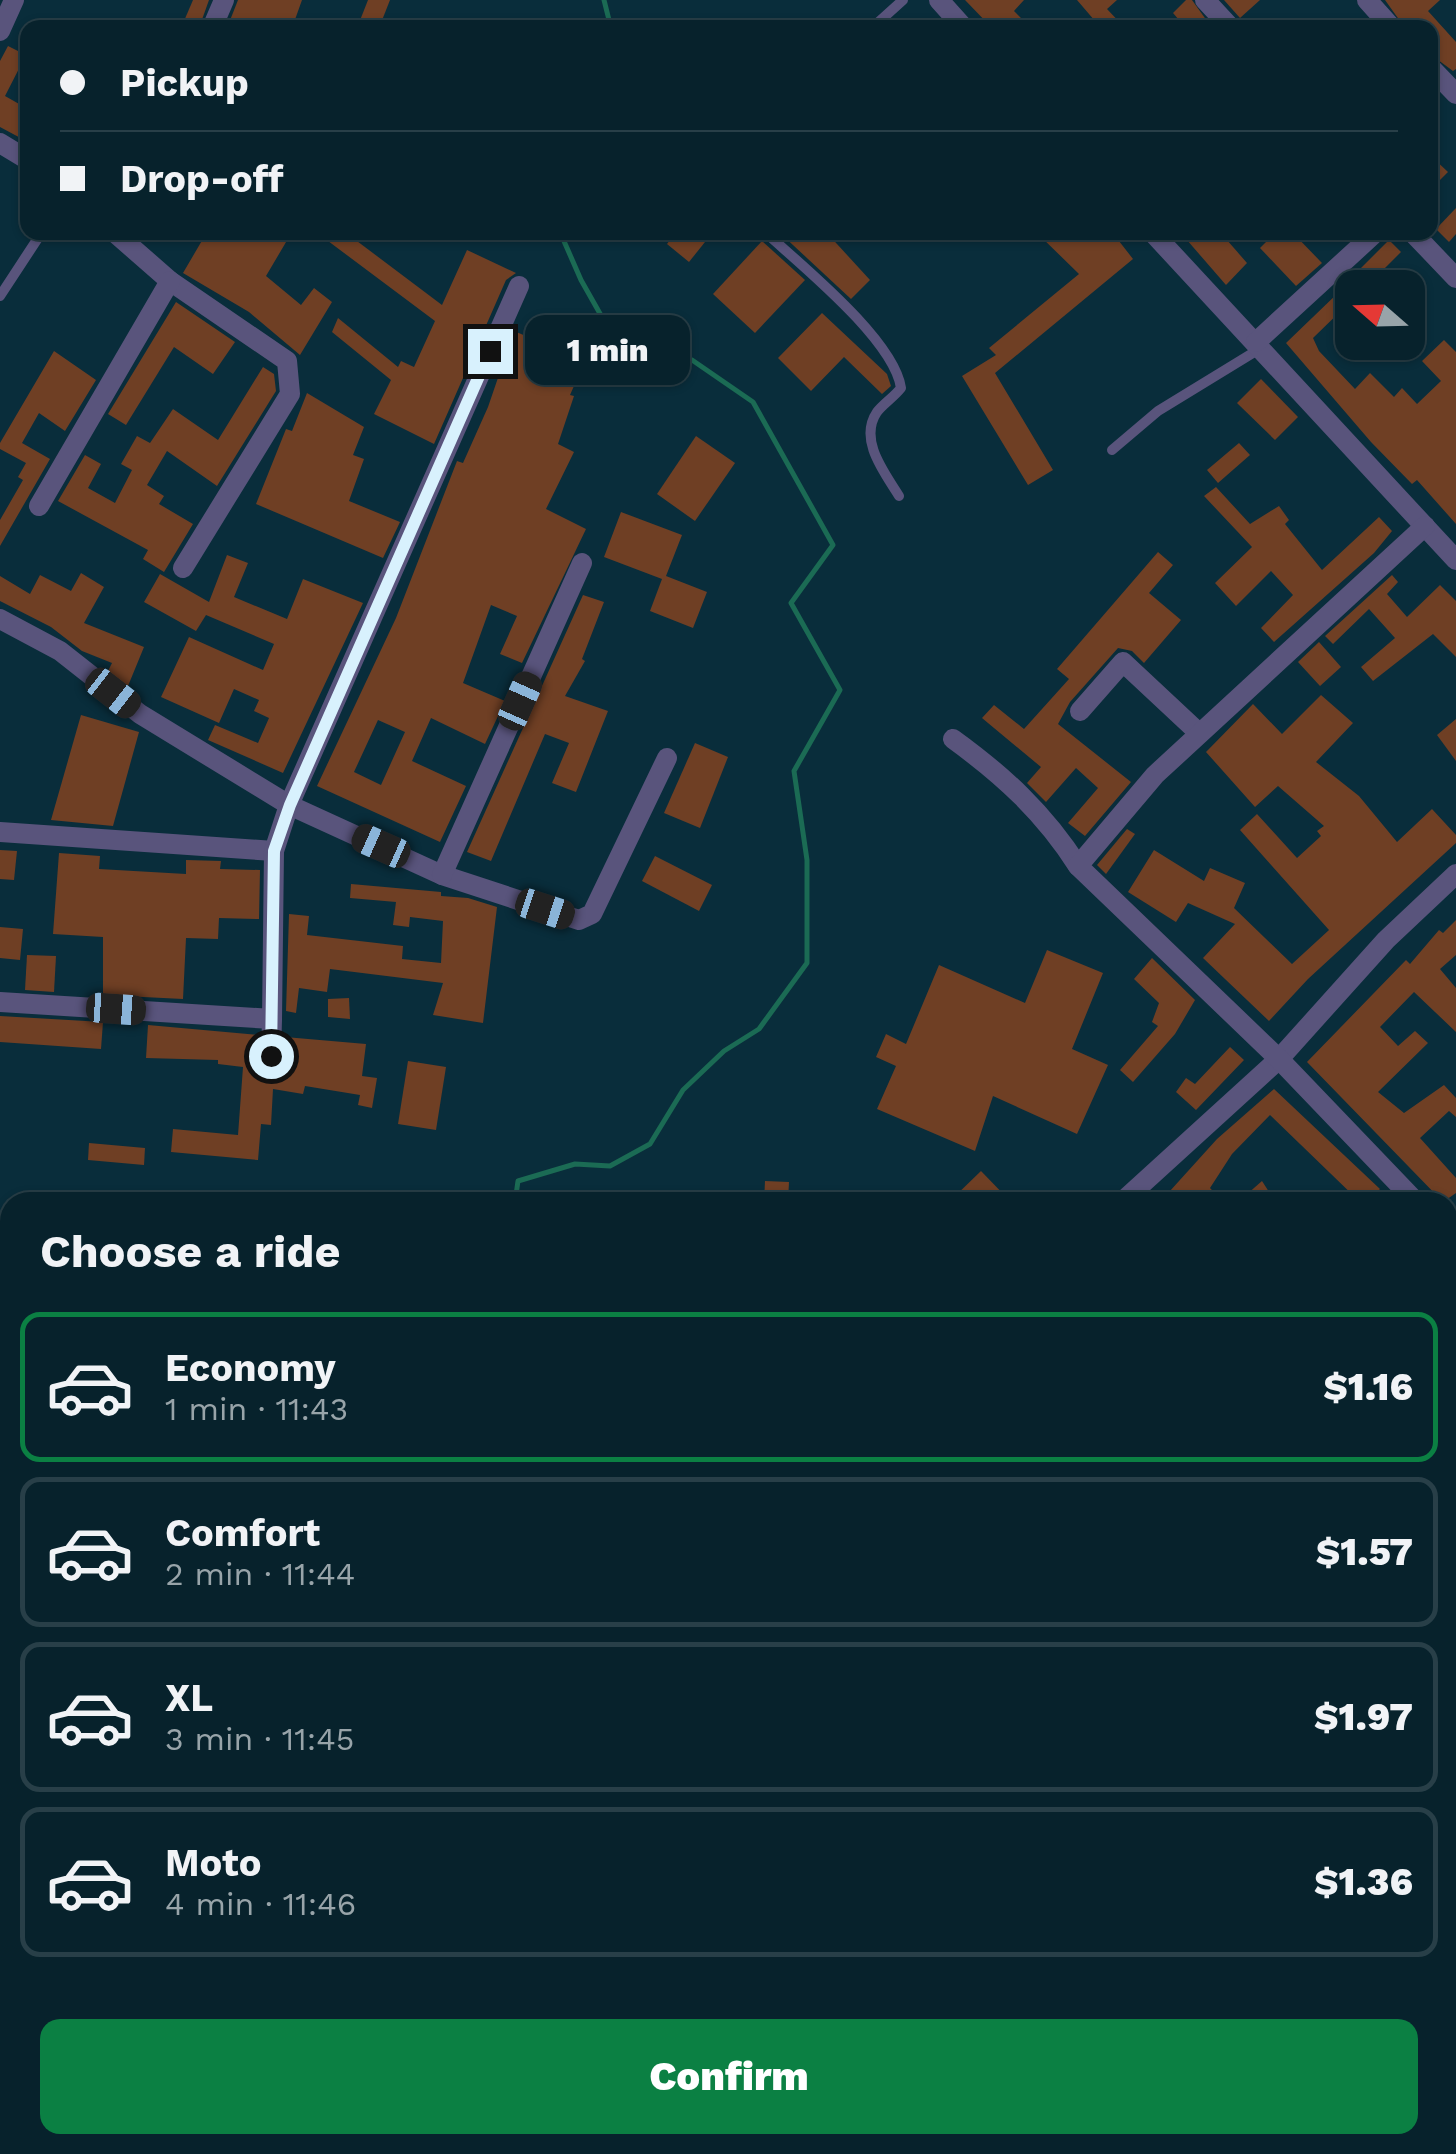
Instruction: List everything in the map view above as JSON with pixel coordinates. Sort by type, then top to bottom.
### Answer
[{"type":"street","points":[[0,31],[14,0]]},
{"type":"street","points":[[940,0],[957,20]]},
{"type":"street","points":[[1205,0],[1223,20]]},
{"type":"street","points":[[1367,0],[1385,20]]},
{"type":"street","points":[[1438,75],[1456,94]]},
{"type":"street","points":[[123,240],[170,281],[286,361],[290,378],[290,394],[183,568]]},
{"type":"street","points":[[1160,240],[1456,560]]},
{"type":"street","points":[[1259,344],[1368,240]]},
{"type":"street","points":[[1420,240],[1456,278]]},
{"type":"street","points":[[39,506],[170,281]]},
{"type":"street","points":[[271,1056],[274,851],[290,805],[519,286]]},
{"type":"street","points":[[1078,866],[1155,775],[1425,526]]},
{"type":"street","points":[[442,874],[582,562]]},
{"type":"street","points":[[0,619],[60,651],[140,714],[290,805],[442,874],[580,920],[592,914],[666,758]]},
{"type":"street","points":[[1080,712],[1123,662],[1199,732]]},
{"type":"street","points":[[953,738],[1012,782],[1056,832],[1078,866],[1279,1059],[1406,1192]]},
{"type":"street","points":[[0,832],[274,851]]},
{"type":"street","points":[[1133,1192],[1279,1059],[1373,954],[1456,874]]},
{"type":"street","points":[[0,1002],[272,1018]]},
{"type":"lane","points":[[881,20],[903,0]]},
{"type":"lane","points":[[0,296],[37,240]]},
{"type":"lane","points":[[772,240],[876,341],[898,372],[901,388],[878,412],[871,428],[874,455],[900,496]]},
{"type":"lane","points":[[1112,450],[1158,411],[1259,344]]},
{"type":"building","points":[[193,0],[209,0],[202,20],[184,20]]},
{"type":"building","points":[[238,0],[302,0],[295,20],[230,20]]},
{"type":"building","points":[[368,0],[390,0],[382,20],[360,20]]},
{"type":"building","points":[[965,0],[1024,0],[1014,11],[1023,20],[984,20]]},
{"type":"building","points":[[1077,0],[1117,0],[1107,9],[1117,20],[1094,20]]},
{"type":"building","points":[[1186,0],[1192,0],[1206,20],[1179,20],[1173,13]]},
{"type":"building","points":[[1224,0],[1260,0],[1240,18]]},
{"type":"building","points":[[1385,0],[1440,0],[1428,11],[1436,20],[1399,20]]},
{"type":"building","points":[[1438,22],[1456,42],[1453,71],[1438,60]]},
{"type":"building","points":[[8,46],[20,52],[20,67],[5,96],[20,104],[20,138],[0,127],[0,61]]},
{"type":"building","points":[[1438,163],[1448,172],[1438,182]]},
{"type":"building","points":[[1456,208],[1456,234],[1449,242],[1438,227]]},
{"type":"building","points":[[202,240],[287,240],[266,276],[301,305],[314,288],[332,302],[300,355],[249,312],[183,273]]},
{"type":"building","points":[[327,240],[356,240],[442,305],[467,250],[516,273],[506,280],[434,444],[374,414],[391,380],[332,332],[338,318],[398,367],[401,361],[414,367],[435,321]]},
{"type":"building","points":[[670,240],[707,240],[689,262],[667,244]]},
{"type":"building","points":[[788,240],[833,240],[870,280],[851,299]]},
{"type":"building","points":[[1044,240],[1118,240],[1133,259],[995,373],[1053,470],[1028,485],[962,376],[996,355],[989,348],[1079,274]]},
{"type":"building","points":[[1187,240],[1227,240],[1247,263],[1226,285]]},
{"type":"building","points":[[1268,240],[1300,240],[1322,263],[1296,286],[1260,248]]},
{"type":"building","points":[[1389,240],[1401,252],[1383,270],[1359,270]]},
{"type":"building","points":[[762,241],[805,280],[755,333],[713,294]]},
{"type":"building","points":[[1335,296],[1335,317],[1313,338],[1319,351],[1355,389],[1370,373],[1394,397],[1402,388],[1417,404],[1441,381],[1422,361],[1444,340],[1456,352],[1456,524],[1417,480],[1412,484],[1371,442],[1286,343]]},
{"type":"building","points":[[176,302],[235,342],[213,374],[174,347],[126,425],[108,414]]},
{"type":"building","points":[[822,313],[887,374],[891,386],[882,394],[844,357],[811,391],[778,358]]},
{"type":"building","points":[[514,331],[585,361],[570,395],[574,396],[558,444],[574,452],[546,509],[586,529],[522,663],[500,654],[517,616],[491,605],[463,683],[505,701],[485,744],[431,718],[412,761],[466,786],[440,842],[317,786],[396,618],[457,461],[463,463],[488,407]],"holes":[[[378,720],[405,732],[381,785],[354,772]]]},
{"type":"building","points":[[54,351],[96,380],[65,431],[39,413],[22,443],[50,459],[0,546],[0,520],[23,480],[18,477],[26,463],[0,449],[0,443]]},
{"type":"building","points":[[263,367],[274,374],[276,391],[217,486],[167,451],[147,485],[164,496],[159,504],[193,524],[164,572],[143,559],[148,550],[58,501],[85,455],[101,464],[88,488],[115,503],[132,470],[121,464],[137,436],[150,443],[173,409],[218,440]]},
{"type":"building","points":[[1261,379],[1298,417],[1275,440],[1237,403]]},
{"type":"building","points":[[307,393],[364,427],[353,455],[364,459],[349,501],[400,522],[383,558],[256,504],[286,429],[292,431]]},
{"type":"building","points":[[696,436],[735,463],[695,521],[657,494]]},
{"type":"building","points":[[1239,443],[1250,455],[1218,483],[1207,470]]},
{"type":"building","points":[[1216,487],[1250,524],[1279,506],[1289,520],[1285,524],[1322,570],[1379,517],[1392,531],[1374,553],[1274,642],[1261,628],[1293,595],[1271,571],[1236,606],[1215,583],[1252,547],[1204,496]]},
{"type":"building","points":[[621,512],[682,535],[666,576],[707,592],[693,628],[650,611],[662,579],[604,557]]},
{"type":"building","points":[[1158,552],[1173,565],[1149,593],[1181,620],[1144,663],[1132,651],[1118,648],[1070,702],[1058,724],[1131,782],[1085,836],[1068,823],[1098,788],[1076,768],[1046,802],[1027,783],[1041,767],[982,718],[994,705],[1024,729],[1069,679],[1057,669]]},
{"type":"building","points":[[227,555],[248,563],[234,597],[287,619],[303,579],[363,603],[283,773],[208,740],[215,725],[258,743],[269,718],[254,711],[259,700],[234,689],[219,723],[161,697],[189,637],[263,670],[274,644],[206,615],[196,631],[144,602],[160,574],[209,602]]},
{"type":"building","points":[[81,573],[104,587],[84,623],[144,647],[128,686],[108,671],[112,663],[82,651],[51,627],[0,601],[0,576],[30,594],[40,575],[71,591]]},
{"type":"building","points":[[1392,575],[1398,582],[1387,594],[1407,617],[1440,585],[1456,601],[1456,657],[1433,634],[1373,681],[1361,667],[1395,638],[1369,609],[1333,644],[1325,636]]},
{"type":"building","points":[[583,595],[604,602],[582,659],[585,661],[565,696],[608,711],[576,792],[552,783],[569,743],[545,734],[491,861],[467,852]]},
{"type":"building","points":[[1319,642],[1341,667],[1320,686],[1298,662]]},
{"type":"building","points":[[1321,695],[1353,723],[1316,762],[1359,796],[1397,842],[1432,809],[1456,835],[1456,843],[1308,979],[1269,1021],[1203,958],[1235,924],[1188,903],[1176,922],[1128,892],[1154,850],[1204,881],[1210,868],[1245,883],[1234,908],[1292,964],[1329,930],[1240,830],[1257,814],[1297,858],[1321,836],[1317,831],[1324,826],[1278,786],[1255,807],[1206,752],[1253,704],[1282,734]]},
{"type":"building","points":[[81,715],[139,732],[113,826],[51,820]]},
{"type":"building","points":[[1456,719],[1456,761],[1437,735]]},
{"type":"building","points":[[695,743],[728,757],[700,828],[664,813]]},
{"type":"building","points":[[1127,829],[1135,834],[1106,874],[1097,865]]},
{"type":"building","points":[[0,850],[17,851],[14,880],[0,879]]},
{"type":"building","points":[[59,853],[100,856],[99,869],[186,874],[186,860],[221,861],[220,869],[260,870],[259,919],[219,918],[218,939],[186,938],[183,999],[103,995],[103,937],[53,934]]},
{"type":"building","points":[[655,856],[712,885],[699,911],[642,881]]},
{"type":"building","points":[[351,884],[441,892],[441,896],[468,898],[497,907],[483,1023],[433,1015],[443,983],[330,969],[327,992],[299,988],[296,1013],[286,1011],[289,914],[309,916],[307,935],[403,946],[402,959],[441,963],[443,921],[410,917],[409,927],[393,925],[396,902],[350,898]]},
{"type":"building","points":[[1456,920],[1456,955],[1440,969],[1456,988],[1456,1032],[1414,992],[1380,1027],[1398,1046],[1415,1031],[1428,1043],[1378,1092],[1404,1113],[1444,1085],[1456,1098],[1456,1117],[1449,1111],[1420,1138],[1456,1178],[1456,1192],[1433,1192],[1307,1062],[1406,960],[1410,964],[1439,930],[1443,933]]},
{"type":"building","points":[[0,927],[23,929],[20,960],[0,958]]},
{"type":"building","points":[[1047,950],[1103,973],[1072,1049],[1108,1065],[1077,1134],[993,1096],[975,1151],[877,1109],[896,1066],[876,1057],[886,1034],[906,1044],[939,965],[1025,1003]]},
{"type":"building","points":[[27,955],[56,956],[54,992],[25,990]]},
{"type":"building","points":[[1152,958],[1195,1000],[1175,1034],[1133,1082],[1120,1070],[1158,1026],[1152,1022],[1159,1003],[1134,979]]},
{"type":"building","points":[[349,998],[350,1019],[328,1017],[328,999]]},
{"type":"building","points":[[0,1016],[103,1022],[101,1049],[0,1042]]},
{"type":"building","points":[[148,1025],[258,1035],[259,1062],[270,1070],[283,1062],[285,1037],[366,1044],[362,1076],[377,1078],[372,1108],[358,1105],[360,1095],[305,1086],[303,1094],[273,1089],[271,1125],[261,1124],[258,1160],[171,1152],[173,1129],[238,1135],[243,1067],[218,1064],[218,1060],[146,1058]]},
{"type":"building","points":[[1230,1047],[1244,1060],[1196,1110],[1176,1092],[1186,1078],[1195,1084]]},
{"type":"building","points":[[408,1061],[446,1067],[436,1130],[398,1124]]},
{"type":"building","points":[[1274,1089],[1380,1189],[1350,1192],[1270,1115],[1232,1154],[1210,1188],[1214,1192],[1169,1192],[1217,1139]]},
{"type":"building","points":[[89,1143],[145,1148],[144,1165],[88,1160]]},
{"type":"building","points":[[981,1171],[1001,1192],[959,1192]]},
{"type":"building","points":[[765,1181],[789,1182],[788,1192],[764,1192]]},
{"type":"building","points":[[1262,1181],[1269,1192],[1249,1192]]},
{"type":"waterway","points":[[604,0],[609,20]]},
{"type":"waterway","points":[[516,1192],[518,1181],[575,1164],[610,1166],[650,1144],[683,1090],[724,1051],[759,1029],[807,963],[807,860],[794,771],[840,690],[791,603],[833,545],[753,402],[692,360],[620,349],[564,240]]},
{"type":"route","points":[[271,1056],[274,851],[290,805],[490,351]]}]
